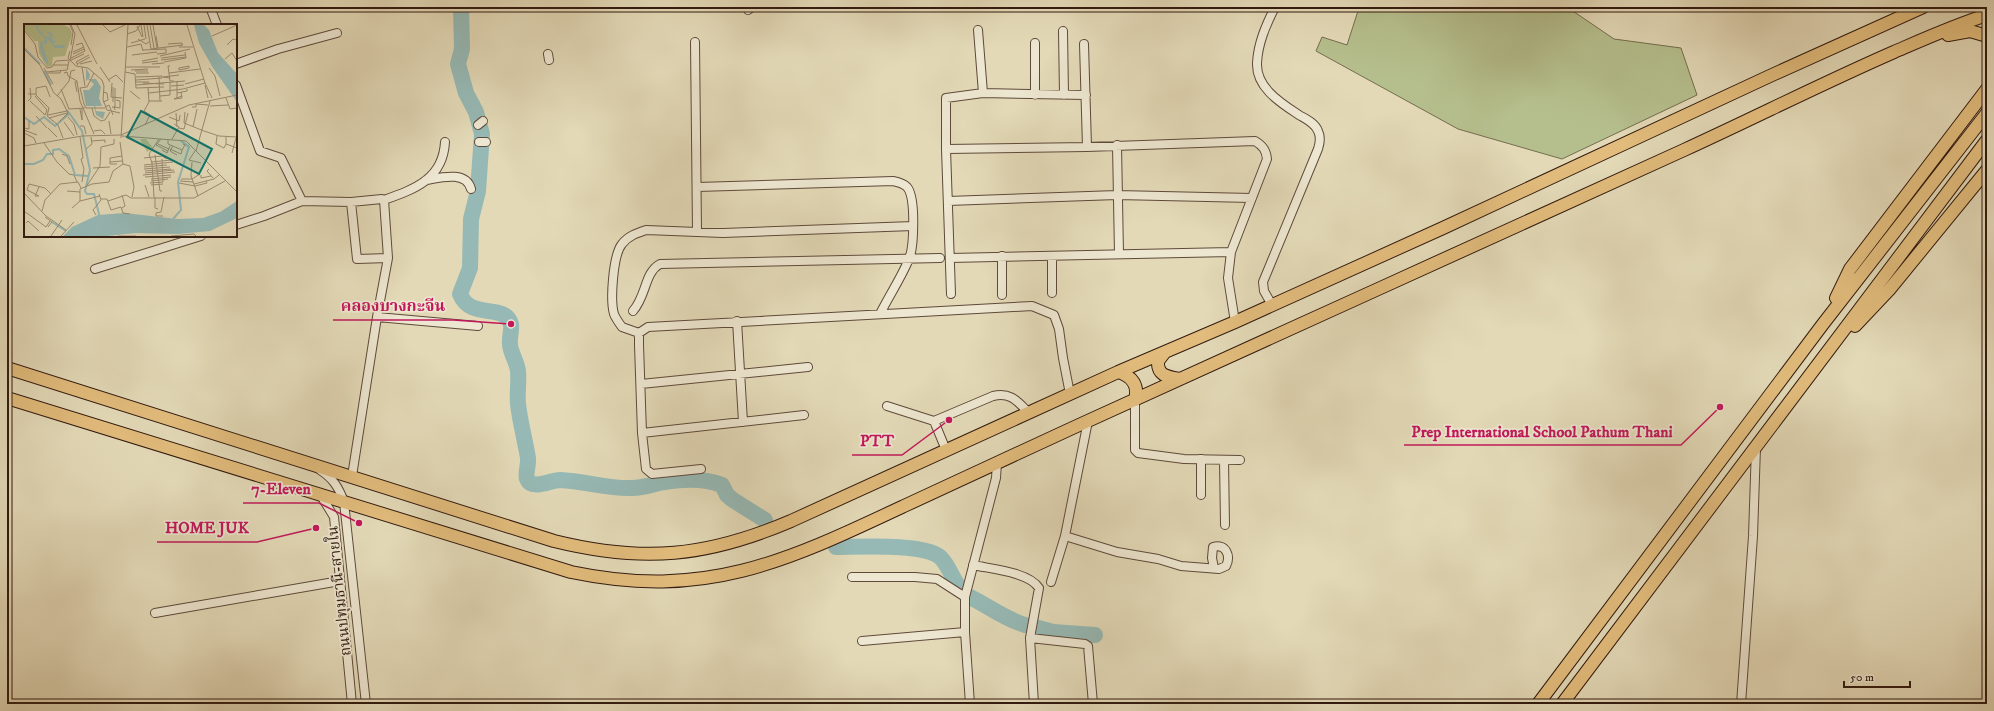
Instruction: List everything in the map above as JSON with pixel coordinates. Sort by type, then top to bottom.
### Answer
[{"type":"main road","points":[[7,368],[312,466],[352,476],[574,546],[613,552],[664,554],[713,548],[764,532],[1118,372],[1235,322],[1449,225],[1793,65],[1923,7]]},
{"type":"main road","points":[[1918,42],[1987,7]]},
{"type":"main road","points":[[7,398],[571,572],[630,582],[684,582],[744,572],[801,553],[997,462],[1681,151],[1845,73],[1987,15]]},
{"type":"main road","points":[[1918,42],[1970,31],[1987,36]]},
{"type":"main road","points":[[1823,324],[1850,269],[1987,89]]},
{"type":"main road","points":[[1540,701],[1823,324],[1987,113]]},
{"type":"main road","points":[[1562,704],[1987,140]]},
{"type":"main road","points":[[1818,364],[1889,290],[1987,170]]},
{"type":"main road","points":[[1165,352],[1158,361],[1159,371],[1163,375],[1180,379]]},
{"type":"main road","points":[[1118,372],[1126,374],[1134,382],[1136,395],[1135,400]]},
{"type":"street","points":[[210,7],[217,24]]},
{"type":"street","points":[[1272,305],[1264,291],[1263,282],[1318,149],[1320,139],[1318,130],[1312,123],[1281,104],[1265,88],[1260,79],[1257,64],[1260,40],[1275,7]]},
{"type":"street","points":[[978,30],[983,93]]},
{"type":"street","points":[[1063,32],[1064,95]]},
{"type":"street","points":[[237,64],[278,49],[337,33]]},
{"type":"street","points":[[695,42],[697,231]]},
{"type":"street","points":[[1035,43],[1035,95]]},
{"type":"street","points":[[1084,44],[1087,147]]},
{"type":"street","points":[[237,88],[260,151],[282,158],[302,201]]},
{"type":"street","points":[[951,294],[946,149],[946,98],[983,93],[1086,95]]},
{"type":"street","points":[[946,149],[1087,147],[1254,141],[1261,145],[1266,151],[1267,159],[1231,252],[1228,278],[1235,322]]},
{"type":"street","points":[[237,225],[302,201],[351,202],[384,200],[408,191],[425,180],[441,165],[444,156],[445,142]]},
{"type":"street","points":[[1117,145],[1119,254]]},
{"type":"street","points":[[425,180],[461,178],[468,181],[471,189]]},
{"type":"street","points":[[697,187],[893,181],[902,183],[910,193],[913,226],[909,259],[880,314]]},
{"type":"street","points":[[948,201],[1117,195],[1252,198]]},
{"type":"street","points":[[352,476],[388,258],[384,200]]},
{"type":"street","points":[[351,202],[357,259],[388,258]]},
{"type":"street","points":[[639,333],[622,327],[614,313],[614,270],[621,244],[635,233],[646,230],[723,233],[913,226]]},
{"type":"street","points":[[95,269],[198,237]]},
{"type":"street","points":[[950,258],[1231,252]]},
{"type":"street","points":[[1002,256],[1002,295]]},
{"type":"street","points":[[1052,256],[1052,293]]},
{"type":"street","points":[[633,311],[640,303],[643,296],[649,273],[654,267],[660,264],[940,258]]},
{"type":"street","points":[[639,333],[648,327],[1032,306],[1054,314],[1060,329],[1063,358],[1070,394]]},
{"type":"street","points":[[377,318],[478,326]]},
{"type":"street","points":[[737,321],[743,422]]},
{"type":"street","points":[[639,333],[642,432],[646,469],[650,473],[701,469]]},
{"type":"street","points":[[641,384],[808,367]]},
{"type":"street","points":[[887,406],[934,421],[993,396],[1003,394],[1017,401],[1029,413]]},
{"type":"street","points":[[1135,400],[1135,450],[1138,453],[1201,459],[1240,460]]},
{"type":"street","points":[[642,432],[804,415]]},
{"type":"street","points":[[934,421],[946,450]]},
{"type":"street","points":[[1051,582],[1066,536],[1088,421]]},
{"type":"street","points":[[1741,704],[1753,536],[1756,446]]},
{"type":"street","points":[[1201,459],[1201,495]]},
{"type":"street","points":[[1224,460],[1225,525]]},
{"type":"street","points":[[966,704],[970,704],[965,632],[965,597],[996,478],[997,462]]},
{"type":"street","name":"ถนนปทุมธานี-สายใน","points":[[312,466],[333,480],[344,502],[366,704]]},
{"type":"street","name":"ถนนปทุมธานี-สายใน","points":[[320,494],[334,517],[351,700]]},
{"type":"street","points":[[1066,536],[1117,552],[1158,559],[1181,566],[1214,568]]},
{"type":"street","points":[[973,565],[1001,570],[1032,580],[1037,585],[1039,592],[1031,622],[1030,638],[1034,704]]},
{"type":"street","points":[[852,577],[915,577],[937,579],[965,597]]},
{"type":"street","points":[[155,613],[340,581]]},
{"type":"street","points":[[862,641],[965,632]]},
{"type":"street","points":[[1030,638],[1085,644],[1088,646],[1094,704]]},
{"type":"street","points":[[351,700],[364,694]]},
{"type":"green space","points":[[1361,7],[1567,7],[1614,39],[1681,48],[1697,95],[1562,159],[1458,129],[1316,51],[1322,37],[1347,45],[1357,14]]},
{"type":"waterway","points":[[461,7],[462,49],[458,64],[466,93],[476,112],[482,134],[478,191],[471,219],[470,268],[460,294],[465,302],[472,307],[479,310],[502,314],[511,324],[510,345],[518,371],[518,404],[528,458],[526,474],[527,479],[529,482],[537,485],[560,480],[623,488],[639,488],[675,480],[699,480],[714,482],[722,485],[727,495],[733,500],[765,520]]},
{"type":"waterway","points":[[836,547],[875,546],[906,548],[932,553],[943,560],[962,591]]},
{"type":"waterway","points":[[970,597],[1004,616],[1025,625]]},
{"type":"waterway","points":[[1035,627],[1053,632],[1095,635]]},
{"type":"place","name":"คลองบางกะจีน","points":[[511,324]]},
{"type":"place","name":"Prep International School Pathum Thani","points":[[1720,407]]},
{"type":"place","name":"PTT","points":[[949,420]]},
{"type":"place","name":"7-Eleven","points":[[359,523]]},
{"type":"place","name":"HOME JUK","points":[[316,528]]}]
